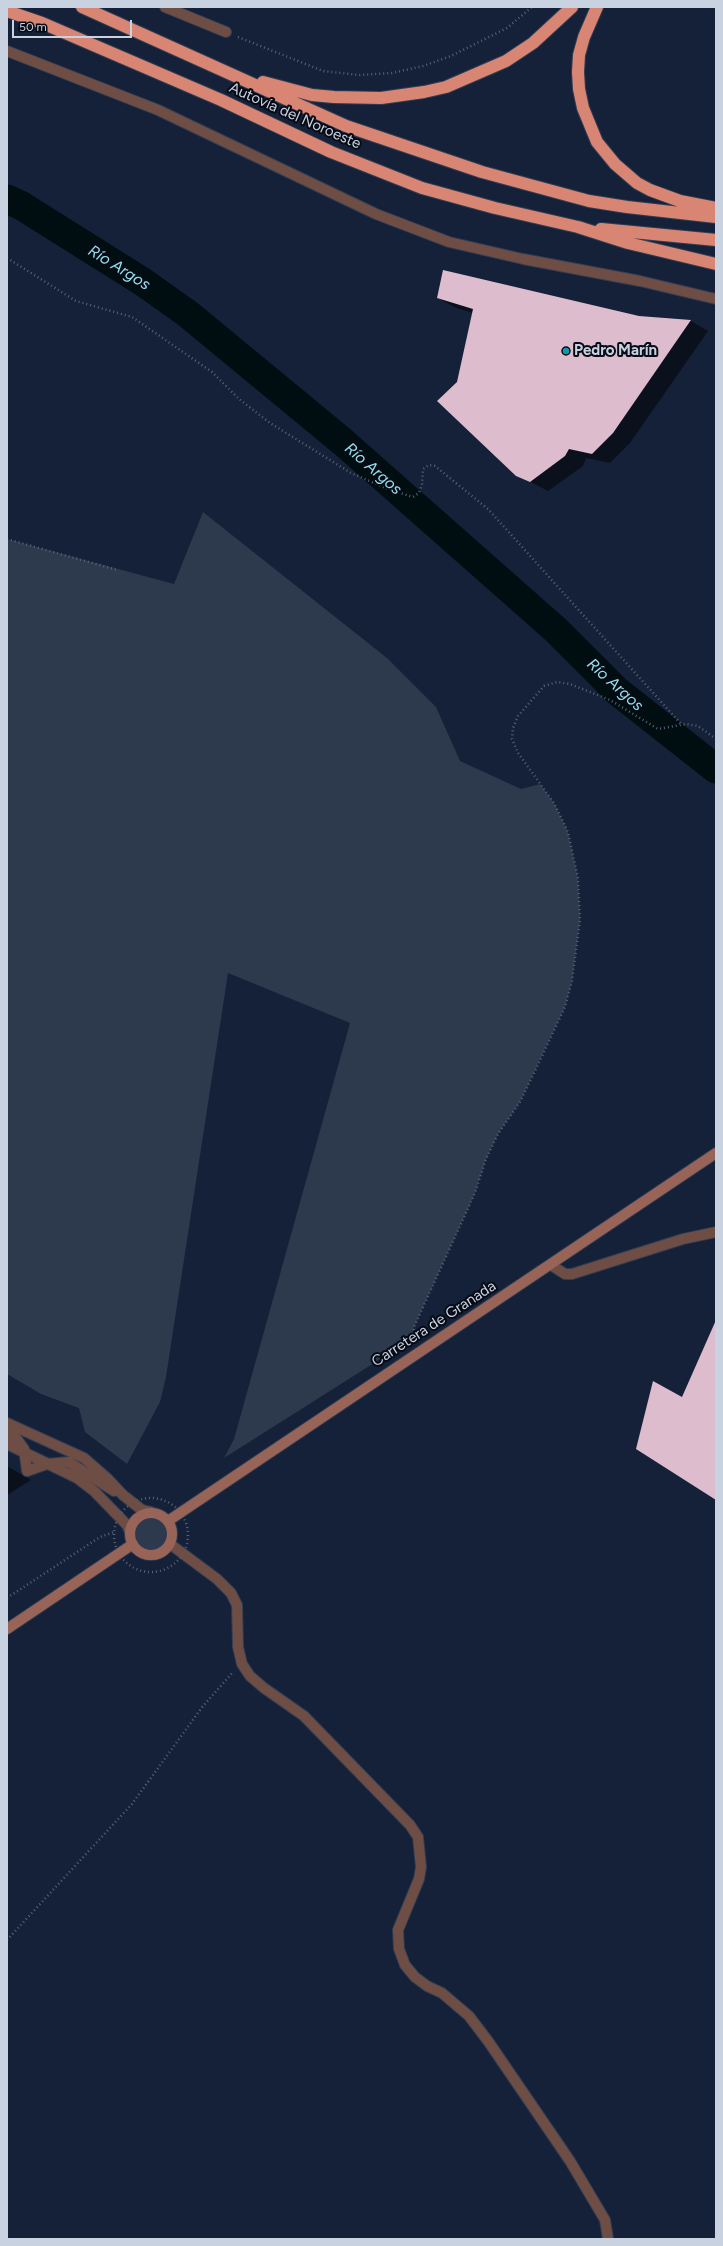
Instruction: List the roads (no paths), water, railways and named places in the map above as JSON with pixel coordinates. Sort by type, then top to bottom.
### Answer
[{"type":"highway","name":"Autovía del Noroeste","points":[[82,7],[215,68]]},
{"type":"highway","points":[[215,68],[312,94],[354,98],[404,96],[446,87],[506,61],[533,43],[572,7]]},
{"type":"highway","points":[[597,7],[584,37],[578,72],[579,89],[583,108],[597,142],[615,164],[637,183],[650,190],[680,201],[716,208]]},
{"type":"highway","name":"Autovía del Noroeste","points":[[7,11],[42,23],[221,100],[331,152],[422,188],[495,208],[578,227]]},
{"type":"highway","points":[[215,68],[346,126],[482,172],[589,201],[627,207],[716,217]]},
{"type":"highway","points":[[578,227],[716,240]]},
{"type":"highway","points":[[578,227],[628,243],[716,264]]},
{"type":"main road","name":"Carretera de Granada","points":[[168,1521],[417,1353],[551,1265],[716,1152]]},
{"type":"main road","points":[[144,1513],[157,1513],[168,1521],[173,1532],[170,1544],[161,1553],[148,1555],[142,1553],[133,1544],[130,1532],[134,1520],[144,1513]]},
{"type":"main road","points":[[7,1629],[133,1544]]},
{"type":"street","points":[[165,7],[226,32]]},
{"type":"street","points":[[7,51],[158,110],[369,210],[449,242],[523,259],[640,281],[716,300]]},
{"type":"street","points":[[551,1265],[565,1274],[572,1274],[682,1239],[716,1232]]},
{"type":"street","points":[[7,1423],[84,1458],[132,1503],[151,1512]]},
{"type":"street","points":[[7,1432],[21,1444],[26,1453],[27,1471],[47,1464],[69,1462],[123,1495]]},
{"type":"street","points":[[7,1444],[77,1478],[94,1491],[119,1516],[127,1525],[130,1532]]},
{"type":"street","points":[[170,1544],[217,1579],[231,1593],[237,1605],[238,1647],[242,1664],[250,1676],[264,1688],[304,1716],[410,1825],[418,1837],[421,1867],[419,1880],[398,1930],[399,1949],[405,1965],[415,1977],[427,1986],[442,1993],[469,2016],[488,2041],[570,2161],[605,2220],[608,2239]]},
{"type":"waterway","name":"Río Argos","points":[[7,199],[22,206],[143,282],[188,314],[343,442],[556,630],[617,691],[716,769]]},
{"type":"place","name":"Pedro Marín","points":[[566,351]]}]
